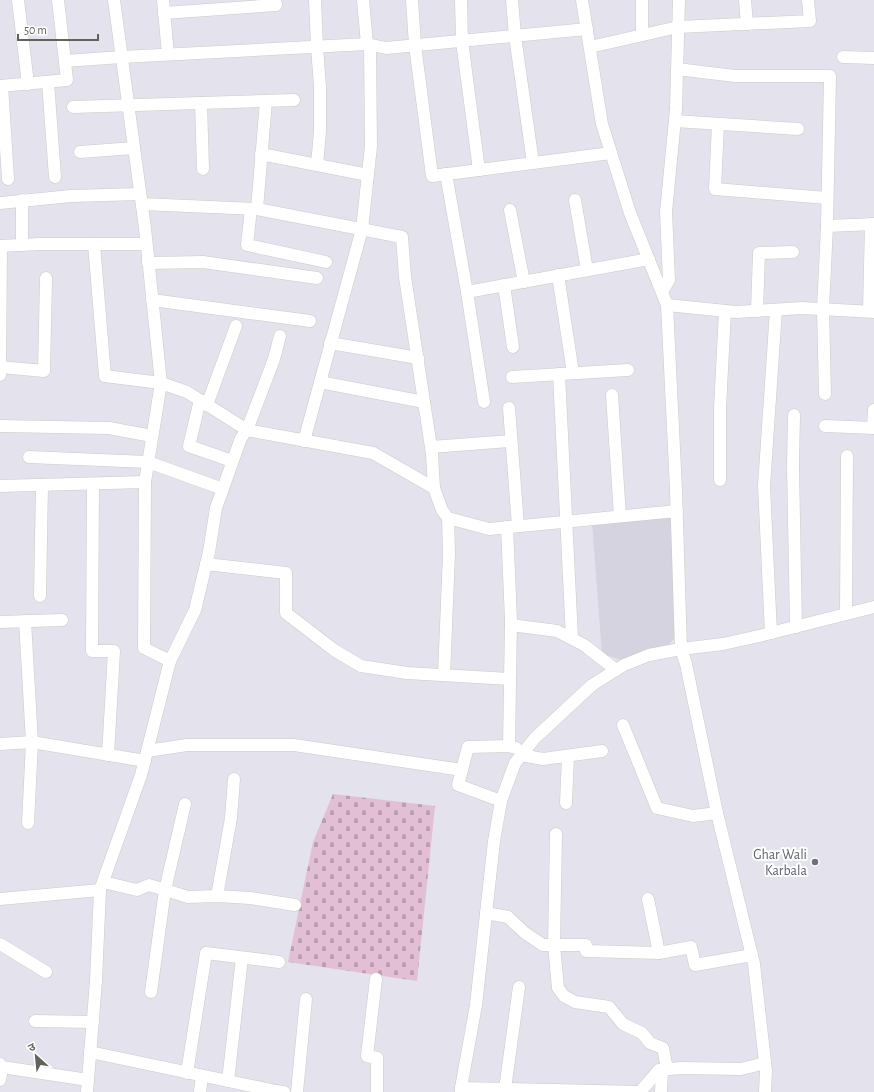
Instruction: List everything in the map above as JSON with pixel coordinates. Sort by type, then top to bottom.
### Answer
[{"type":"street","points":[[18,0],[28,84]]},
{"type":"street","points":[[8,179],[1,86],[68,80],[58,0]]},
{"type":"street","points":[[114,0],[141,199],[160,383],[145,482],[144,648],[170,661]]},
{"type":"street","points":[[163,0],[168,54]]},
{"type":"street","points":[[164,13],[276,5],[275,0]]},
{"type":"street","points":[[315,0],[320,87],[320,131],[317,165]]},
{"type":"street","points":[[304,441],[362,230],[371,146],[369,44],[363,0]]},
{"type":"street","points":[[412,0],[415,45],[432,176],[611,153]]},
{"type":"street","points":[[461,0],[462,41],[479,170]]},
{"type":"street","points":[[512,0],[515,36],[533,163]]},
{"type":"street","points":[[582,0],[602,124],[630,213],[667,305],[677,511],[681,649],[686,664],[717,812],[754,964],[766,1071],[765,1092]]},
{"type":"street","points":[[642,0],[642,35]]},
{"type":"street","points":[[662,292],[670,280],[666,212],[675,121],[679,0]]},
{"type":"street","points":[[745,0],[747,24]]},
{"type":"street","points":[[590,47],[678,27],[810,21],[808,0]]},
{"type":"street","points":[[65,61],[317,46],[369,44],[386,48],[587,29]]},
{"type":"street","points":[[843,57],[874,58]]},
{"type":"street","points":[[677,69],[736,76],[830,76],[827,226],[823,309],[825,394]]},
{"type":"street","points":[[48,82],[55,177]]},
{"type":"street","points":[[73,107],[294,100]]},
{"type":"street","points":[[266,101],[254,209],[247,245],[326,262]]},
{"type":"street","points":[[201,103],[203,169]]},
{"type":"street","points":[[675,121],[798,129]]},
{"type":"street","points":[[718,124],[716,189],[827,198]]},
{"type":"street","points":[[80,152],[134,148]]},
{"type":"street","points":[[261,154],[368,175]]},
{"type":"street","points":[[446,174],[467,292],[484,402]]},
{"type":"street","points":[[0,203],[71,196],[141,199],[254,209],[402,237],[405,277],[431,447],[434,488],[442,510],[448,518],[449,553],[444,675]]},
{"type":"street","points":[[22,200],[22,245]]},
{"type":"street","points":[[575,200],[587,270]]},
{"type":"street","points":[[510,210],[524,282]]},
{"type":"street","points":[[667,305],[736,312],[802,308],[871,311],[872,224],[827,226]]},
{"type":"street","points":[[94,244],[105,376],[160,383],[187,392],[247,430],[373,453],[434,488]]},
{"type":"street","points":[[0,375],[1,246],[146,244]]},
{"type":"street","points":[[757,311],[758,253],[793,252]]},
{"type":"street","points":[[467,292],[649,259]]},
{"type":"street","points":[[148,263],[203,262],[317,278]]},
{"type":"street","points":[[558,276],[573,373]]},
{"type":"street","points":[[0,367],[44,371],[46,278]]},
{"type":"street","points":[[504,286],[513,347]]},
{"type":"street","points":[[152,300],[310,321]]},
{"type":"street","points":[[771,634],[764,486],[776,310]]},
{"type":"street","points":[[720,480],[720,408],[725,311]]},
{"type":"street","points":[[232,461],[189,446],[203,402],[236,326]]},
{"type":"street","points":[[0,1080],[1,1066],[88,1086],[101,886],[141,775],[170,661],[195,610],[206,564],[216,508],[232,461],[241,438],[247,430],[274,359],[280,336]]},
{"type":"street","points":[[330,343],[418,358]]},
{"type":"street","points":[[512,377],[628,370]]},
{"type":"street","points":[[559,374],[572,638]]},
{"type":"street","points":[[320,382],[424,402]]},
{"type":"street","points":[[612,395],[620,516]]},
{"type":"street","points":[[509,408],[512,526],[509,746]]},
{"type":"street","points":[[825,426],[874,428],[874,410]]},
{"type":"street","points":[[794,415],[793,466],[796,627]]},
{"type":"street","points":[[0,426],[109,428],[152,436]]},
{"type":"street","points":[[431,447],[511,441]]},
{"type":"street","points":[[846,614],[847,456]]},
{"type":"street","points":[[29,457],[148,462],[223,489]]},
{"type":"street","points":[[0,486],[145,482]]},
{"type":"street","points":[[94,484],[92,651],[114,651],[108,755]]},
{"type":"street","points":[[40,596],[42,485]]},
{"type":"street","points":[[448,518],[489,528],[677,511]]},
{"type":"street","points":[[206,564],[286,573],[286,613],[334,650],[361,666],[407,673],[510,679]]},
{"type":"street","points":[[765,1063],[741,1069],[681,1068],[659,1070],[640,1092],[505,1089],[461,1090],[476,1005],[494,841],[501,800],[515,763],[534,738],[592,685],[624,665],[649,655],[681,649],[723,644],[771,634],[874,607]]},
{"type":"street","points":[[0,622],[62,620]]},
{"type":"street","points":[[25,621],[32,742],[28,824]]},
{"type":"street","points":[[511,625],[557,631],[584,645],[616,670]]},
{"type":"street","points":[[623,725],[657,808],[693,816],[717,812]]},
{"type":"street","points":[[0,744],[32,742],[108,755],[146,756],[187,745],[294,745],[462,770]]},
{"type":"street","points":[[501,800],[458,784],[468,747],[509,746],[523,753],[543,759],[602,751]]},
{"type":"street","points":[[566,803],[568,756]]},
{"type":"street","points":[[217,896],[231,818],[234,779]]},
{"type":"street","points":[[151,992],[165,890],[185,804]]},
{"type":"street","points":[[556,834],[554,945],[558,988],[564,996],[575,1002],[609,1007],[623,1024],[642,1033],[650,1043],[664,1048],[664,1070],[661,1092]]},
{"type":"street","points":[[0,898],[101,886],[137,890],[149,885],[188,897],[217,896],[250,898],[295,905]]},
{"type":"street","points":[[648,899],[659,952]]},
{"type":"street","points":[[486,913],[508,917],[525,933],[543,945],[586,945],[586,951],[659,952],[691,947],[695,965],[752,954]]},
{"type":"street","points":[[0,944],[46,972]]},
{"type":"street","points":[[187,1073],[206,953],[279,962]]},
{"type":"street","points":[[228,1081],[242,958]]},
{"type":"street","points":[[376,979],[367,1056],[377,1058],[377,1092]]},
{"type":"street","points":[[505,1089],[519,987]]},
{"type":"street","points":[[297,1092],[306,999]]},
{"type":"street","points":[[36,1021],[93,1022]]},
{"type":"street","points":[[90,1052],[284,1092]]},
{"type":"street","points":[[200,1092],[202,1076]]},
{"type":"shaded area","points":[[671,516],[675,637],[669,645],[622,660],[602,654],[592,523]]},
{"type":"green space","points":[[333,794],[435,806],[417,981],[288,962],[313,842]]},
{"type":"place","name":"Ghar Wali Karbala","points":[[815,862]]}]
